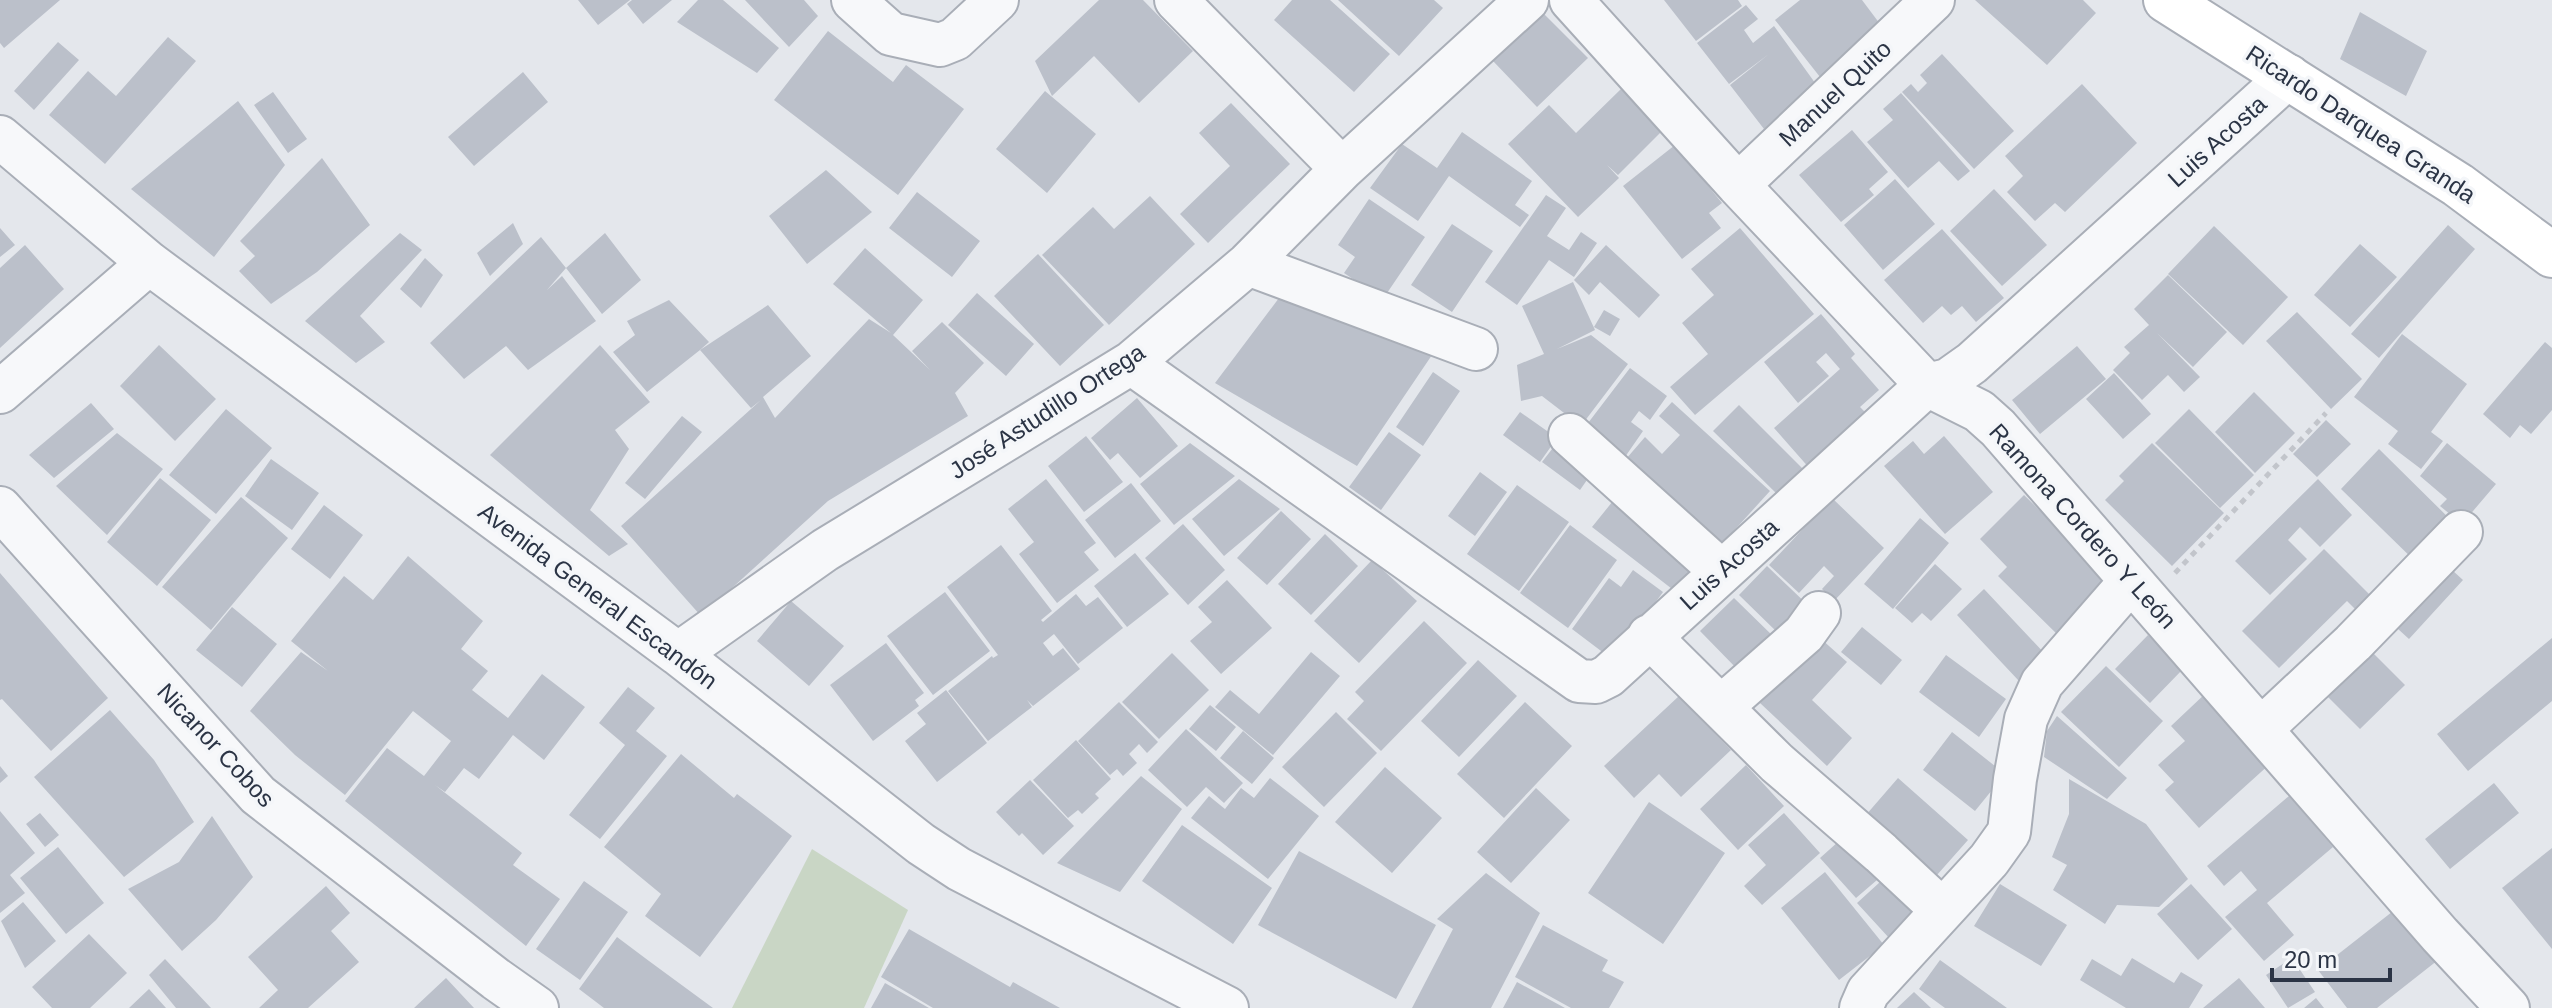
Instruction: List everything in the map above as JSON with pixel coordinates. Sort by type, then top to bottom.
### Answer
[{"type":"main road","name":"Ricardo Darquea Granda","points":[[2166,0],[2458,185],[2552,255]]},
{"type":"street","points":[[853,0],[891,34],[940,45],[955,39],[997,0]]},
{"type":"street","points":[[1176,0],[1342,169]]},
{"type":"street","name":"José Astudillo Ortega","points":[[678,654],[825,550],[1131,363],[1248,264],[1342,169],[1527,0]]},
{"type":"street","name":"Ramona Cordero Y León","points":[[1571,0],[1738,185],[1927,385],[1979,411],[1998,428],[2508,1008]]},
{"type":"street","name":"Manuel Quito","points":[[1738,185],[1933,0]]},
{"type":"street","name":"Luis Acosta","points":[[1131,363],[1579,681],[1596,682],[1608,676],[1927,385],[1948,380],[1972,363],[2289,76]]},
{"type":"street","name":"Avenida General Escandón","points":[[0,137],[149,263],[678,654],[921,844],[959,869],[1227,1008]]},
{"type":"street","points":[[0,392],[149,263]]},
{"type":"street","points":[[1248,264],[1476,349]]},
{"type":"street","points":[[1570,435],[1721,571]]},
{"type":"street","name":"Nicanor Cobos","points":[[0,508],[258,795],[537,1008]]},
{"type":"street","points":[[2261,729],[2353,643],[2461,532]]},
{"type":"street","points":[[1861,1008],[1868,992],[1989,860],[2009,832],[2026,719],[2042,683],[2140,591]]},
{"type":"street","points":[[1721,707],[1804,634],[1819,613]]},
{"type":"street","points":[[1649,636],[1777,763],[1942,910]]},
{"type":"path","points":[[2140,591],[2326,413]]},
{"type":"green space","points":[[812,849],[908,910],[864,1008],[732,1008]]},
{"type":"building","points":[[0,0],[60,0],[4,48],[0,43]]},
{"type":"building","points":[[578,0],[630,0],[598,25]]},
{"type":"building","points":[[632,0],[672,0],[643,24],[627,4]]},
{"type":"building","points":[[698,0],[723,0],[779,48],[757,73],[677,22]]},
{"type":"building","points":[[745,0],[804,0],[818,16],[789,47]]},
{"type":"building","points":[[1099,0],[1143,0],[1193,51],[1139,103],[1094,56],[1052,96],[1035,61]]},
{"type":"building","points":[[1292,0],[1330,0],[1390,54],[1354,92],[1274,20]]},
{"type":"building","points":[[1338,0],[1434,0],[1443,8],[1399,56]]},
{"type":"building","points":[[1664,0],[1738,0],[1742,6],[1696,41]]},
{"type":"building","points":[[1800,0],[1862,0],[1883,28],[1820,77],[1775,20]]},
{"type":"building","points":[[1975,0],[2083,0],[2096,13],[2047,65]]},
{"type":"building","points":[[1746,5],[1758,19],[1744,30],[1753,43],[1774,26],[1818,87],[1764,129],[1730,85],[1769,54],[1729,84],[1697,43]]},
{"type":"building","points":[[2360,12],[2427,51],[2406,96],[2340,59]]},
{"type":"building","points":[[1543,13],[1588,58],[1537,107],[1493,61]]},
{"type":"building","points":[[828,31],[893,82],[906,65],[964,109],[898,195],[774,100]]},
{"type":"building","points":[[168,37],[196,61],[105,164],[49,115],[88,71],[116,96]]},
{"type":"building","points":[[58,42],[79,60],[34,110],[14,91]]},
{"type":"building","points":[[1942,54],[2014,131],[1974,169],[1902,92],[1911,84],[1918,92],[1927,83],[1920,75]]},
{"type":"building","points":[[523,72],[548,102],[474,166],[448,137]]},
{"type":"building","points":[[2082,84],[2137,143],[2065,212],[2055,203],[2035,221],[2007,192],[2023,176],[2005,156]]},
{"type":"building","points":[[1621,89],[1662,131],[1618,175],[1607,165],[1619,178],[1578,217],[1508,144],[1549,105],[1576,133]]},
{"type":"building","points":[[1045,91],[1096,134],[1047,193],[996,149]]},
{"type":"building","points":[[273,92],[307,139],[288,153],[254,105]]},
{"type":"building","points":[[1901,93],[1970,171],[1958,181],[1939,161],[1908,188],[1867,142],[1893,120],[1883,109]]},
{"type":"building","points":[[238,101],[285,165],[214,257],[131,189]]},
{"type":"building","points":[[1231,103],[1290,164],[1208,243],[1180,214],[1230,166],[1199,133]]},
{"type":"building","points":[[1852,130],[1888,172],[1869,189],[1874,195],[1841,222],[1799,175]]},
{"type":"building","points":[[1462,132],[1532,181],[1515,205],[1529,215],[1520,227],[1449,176],[1418,221],[1370,188],[1402,144],[1437,168]]},
{"type":"building","points":[[1675,145],[1722,203],[1709,213],[1721,228],[1682,259],[1623,186]]},
{"type":"building","points":[[322,158],[370,225],[317,272],[271,304],[239,271],[255,256],[240,241]]},
{"type":"building","points":[[826,170],[872,212],[807,264],[769,216]]},
{"type":"building","points":[[1895,179],[1935,224],[1883,270],[1844,225]]},
{"type":"building","points":[[1994,189],[2047,245],[2002,286],[1950,231]]},
{"type":"building","points":[[917,192],[980,241],[952,277],[889,228]]},
{"type":"building","points":[[1546,195],[1566,208],[1547,236],[1569,250],[1581,232],[1597,243],[1574,277],[1549,260],[1517,305],[1485,282]]},
{"type":"building","points":[[1150,196],[1195,244],[1109,325],[1042,255],[1093,207],[1114,229]]},
{"type":"building","points":[[1369,199],[1425,237],[1383,299],[1344,273],[1355,257],[1338,245]]},
{"type":"building","points":[[513,223],[523,244],[490,276],[477,253]]},
{"type":"building","points":[[1452,224],[1493,251],[1452,312],[1411,285]]},
{"type":"building","points":[[2448,225],[2475,249],[2379,358],[2351,334]]},
{"type":"building","points":[[2214,226],[2288,297],[2243,345],[2168,274]]},
{"type":"building","points":[[0,228],[15,245],[0,257]]},
{"type":"building","points":[[1740,228],[1814,314],[1695,415],[1670,387],[1708,354],[1682,323],[1714,295],[1691,269]]},
{"type":"building","points":[[1942,229],[2004,298],[1976,322],[1962,306],[1951,315],[1942,306],[1923,323],[1884,280]]},
{"type":"building","points":[[400,233],[422,250],[360,316],[385,342],[356,363],[305,321]]},
{"type":"building","points":[[605,233],[641,280],[602,314],[566,268]]},
{"type":"building","points":[[541,237],[566,268],[547,290],[562,276],[596,321],[528,370],[506,346],[464,379],[430,343]]},
{"type":"building","points":[[2360,244],[2397,277],[2350,327],[2314,295]]},
{"type":"building","points":[[25,245],[64,289],[0,348],[0,268]]},
{"type":"building","points":[[1606,245],[1660,295],[1639,318],[1600,282],[1589,295],[1574,280]]},
{"type":"building","points":[[865,248],[923,300],[893,335],[930,370],[912,351],[942,322],[984,363],[955,393],[968,416],[828,501],[701,616],[621,526],[761,400],[751,408],[700,350],[768,305],[811,356],[763,397],[775,418],[869,319],[891,333],[833,284]]},
{"type":"building","points":[[1038,254],[1104,325],[1060,366],[994,296]]},
{"type":"building","points":[[425,258],[443,275],[421,308],[400,289]]},
{"type":"building","points":[[2168,275],[2227,332],[2193,367],[2157,333],[2200,377],[2184,392],[2168,375],[2142,400],[2113,370],[2130,353],[2124,347],[2149,325],[2134,309]]},
{"type":"building","points":[[1573,282],[1595,330],[1557,349],[1591,335],[1628,364],[1581,426],[1542,396],[1521,401],[1517,365],[1544,354],[1522,306]]},
{"type":"building","points":[[1288,286],[1434,352],[1357,466],[1215,383]]},
{"type":"building","points":[[977,293],[1034,344],[1006,376],[948,325]]},
{"type":"building","points":[[669,300],[709,342],[647,392],[613,352],[635,335],[627,321]]},
{"type":"building","points":[[1604,310],[1620,319],[1610,336],[1594,327]]},
{"type":"building","points":[[2297,312],[2362,379],[2331,409],[2266,341]]},
{"type":"building","points":[[1821,314],[1855,354],[1851,358],[1879,390],[1860,407],[1869,416],[1811,470],[1774,428],[1840,369],[1826,353],[1816,362],[1829,376],[1798,403],[1764,362]]},
{"type":"building","points":[[2402,334],[2467,384],[2431,432],[2443,441],[2421,469],[2388,444],[2398,431],[2354,397]]},
{"type":"building","points":[[2545,342],[2552,348],[2552,410],[2531,434],[2520,425],[2510,438],[2483,414]]},
{"type":"building","points":[[159,345],[216,399],[175,441],[120,386]]},
{"type":"building","points":[[600,345],[650,402],[615,430],[629,449],[590,510],[628,544],[609,556],[490,455]]},
{"type":"building","points":[[2077,346],[2106,379],[2040,434],[2012,400]]},
{"type":"building","points":[[1630,368],[1667,396],[1650,420],[1639,411],[1631,422],[1643,431],[1625,457],[1585,427]]},
{"type":"building","points":[[1433,372],[1460,391],[1423,446],[1396,427]]},
{"type":"building","points":[[2114,373],[2151,414],[2123,439],[2086,399]]},
{"type":"building","points":[[2254,392],[2295,433],[2255,473],[2215,432]]},
{"type":"building","points":[[1137,398],[1178,446],[1140,478],[1118,453],[1110,460],[1091,438]]},
{"type":"building","points":[[1672,402],[1770,491],[1720,546],[1626,459],[1645,437],[1662,454],[1680,435],[1659,416]]},
{"type":"building","points":[[91,403],[114,429],[54,478],[29,455]]},
{"type":"building","points":[[1739,405],[1805,471],[1779,496],[1713,431]]},
{"type":"building","points":[[226,409],[272,448],[216,514],[169,475]]},
{"type":"building","points":[[2189,409],[2254,475],[2220,508],[2155,443]]},
{"type":"building","points":[[1520,412],[1557,438],[1540,462],[1503,435]]},
{"type":"building","points":[[682,416],[702,432],[645,499],[625,483]]},
{"type":"building","points":[[2326,420],[2351,444],[2317,477],[2293,454]]},
{"type":"building","points":[[1389,432],[1421,455],[1381,510],[1349,487]]},
{"type":"building","points":[[117,433],[163,469],[107,535],[56,486]]},
{"type":"building","points":[[1086,436],[1123,482],[1084,512],[1048,466]]},
{"type":"building","points":[[1944,436],[1993,492],[1945,534],[1884,466],[1913,441],[1924,454]]},
{"type":"building","points":[[1559,440],[1596,467],[1580,490],[1542,462]]},
{"type":"building","points":[[1190,443],[1235,476],[1174,525],[1140,484]]},
{"type":"building","points":[[2152,443],[2224,513],[2172,566],[2105,500],[2124,481],[2119,476]]},
{"type":"building","points":[[2447,443],[2496,484],[2462,524],[2440,506],[2447,499],[2420,476]]},
{"type":"building","points":[[2379,449],[2460,529],[2422,568],[2341,489]]},
{"type":"building","points":[[271,459],[319,493],[292,530],[245,496]]},
{"type":"building","points":[[1480,472],[1507,492],[1475,536],[1448,516]]},
{"type":"building","points":[[160,478],[211,520],[157,586],[107,542]]},
{"type":"building","points":[[1046,479],[1096,543],[1084,552],[1099,570],[1057,603],[1019,554],[1034,542],[1008,509]]},
{"type":"building","points":[[1239,479],[1280,509],[1224,556],[1192,519]]},
{"type":"building","points":[[2318,479],[2352,515],[2320,547],[2300,527],[2288,540],[2307,559],[2270,595],[2235,561]]},
{"type":"building","points":[[1131,483],[1161,521],[1115,558],[1085,520]]},
{"type":"building","points":[[1517,485],[1569,522],[1519,591],[1467,554]]},
{"type":"building","points":[[2024,495],[2117,586],[2063,640],[1998,576],[2007,567],[1980,539]]},
{"type":"building","points":[[1617,496],[1700,559],[1676,592],[1592,527]]},
{"type":"building","points":[[241,497],[288,538],[211,630],[162,587]]},
{"type":"building","points":[[1832,498],[1884,548],[1834,601],[1822,589],[1834,576],[1824,566],[1799,593],[1769,565]]},
{"type":"building","points":[[324,505],[363,535],[330,579],[291,549]]},
{"type":"building","points":[[1281,511],[1311,539],[1267,585],[1237,558]]},
{"type":"building","points":[[1920,518],[1949,543],[1893,609],[1864,584]]},
{"type":"building","points":[[1183,524],[1225,570],[1188,605],[1145,558]]},
{"type":"building","points":[[1570,525],[1617,560],[1568,628],[1520,593]]},
{"type":"building","points":[[1325,534],[1358,566],[1311,615],[1278,584]]},
{"type":"building","points":[[1001,545],[1052,611],[1041,620],[1043,622],[1076,594],[1086,606],[1098,597],[1123,628],[1078,664],[1054,634],[1043,643],[1053,656],[1063,648],[1080,669],[1033,706],[1027,700],[1032,707],[988,741],[948,691],[992,656],[998,655],[947,587]]},
{"type":"building","points":[[2324,549],[2383,608],[2369,623],[2347,601],[2279,668],[2242,631]]},
{"type":"building","points":[[1135,553],[1169,594],[1127,627],[1094,586]]},
{"type":"building","points":[[408,556],[483,621],[461,649],[488,671],[472,690],[508,718],[542,674],[585,707],[544,760],[513,735],[479,779],[464,768],[445,792],[435,785],[522,853],[513,865],[560,899],[526,946],[345,801],[387,748],[424,776],[451,741],[413,711],[345,795],[295,755],[250,711],[301,652],[328,671],[291,641],[344,576],[373,600]]},
{"type":"building","points":[[2440,559],[2463,580],[2409,639],[2386,618]]},
{"type":"building","points":[[1372,560],[1417,601],[1359,663],[1314,621]]},
{"type":"building","points":[[1935,564],[1962,589],[1931,621],[1922,613],[1912,623],[1895,608]]},
{"type":"building","points":[[1767,566],[1813,610],[1784,639],[1739,595]]},
{"type":"building","points":[[1633,570],[1663,592],[1613,660],[1572,629],[1609,578],[1621,587]]},
{"type":"building","points":[[0,573],[108,698],[51,751],[0,700]]},
{"type":"building","points":[[1227,580],[1272,628],[1221,674],[1190,641],[1212,622],[1198,607]]},
{"type":"building","points":[[1984,589],[2046,655],[2019,681],[1957,615]]},
{"type":"building","points":[[945,592],[990,651],[933,695],[887,636]]},
{"type":"building","points":[[1734,598],[1776,639],[1741,673],[1700,631]]},
{"type":"building","points":[[791,601],[844,646],[809,686],[757,641]]},
{"type":"building","points":[[232,607],[277,644],[242,687],[196,650]]},
{"type":"building","points":[[1424,621],[1467,663],[1381,751],[1347,719],[1364,701],[1355,692]]},
{"type":"building","points":[[1862,627],[1902,660],[1881,685],[1841,652]]},
{"type":"building","points":[[2148,635],[2183,669],[2150,703],[2115,669]]},
{"type":"building","points":[[1820,638],[1847,662],[1812,700],[1852,738],[1827,766],[1760,703]]},
{"type":"building","points":[[2552,638],[2552,701],[2468,771],[2437,734]]},
{"type":"building","points":[[2362,642],[2405,685],[2360,729],[2317,686]]},
{"type":"building","points":[[886,643],[924,693],[915,700],[919,706],[873,741],[830,685]]},
{"type":"building","points":[[1311,652],[1340,676],[1273,755],[1215,707],[1230,690],[1259,714]]},
{"type":"building","points":[[1172,653],[1209,690],[1159,739],[1122,702]]},
{"type":"building","points":[[1946,655],[2006,699],[1979,737],[1919,692]]},
{"type":"building","points":[[1478,660],[1517,696],[1459,757],[1421,721]]},
{"type":"building","points":[[2106,666],[2163,721],[2119,767],[2061,712]]},
{"type":"building","points":[[628,687],[655,708],[636,731],[667,756],[600,839],[569,815],[625,745],[599,723]]},
{"type":"building","points":[[946,690],[987,743],[937,782],[905,741],[926,724],[917,713]]},
{"type":"building","points":[[2207,692],[2271,763],[2199,828],[2165,790],[2174,782],[2158,765],[2185,741],[2171,726]]},
{"type":"building","points":[[1679,696],[1731,750],[1681,797],[1659,774],[1634,798],[1604,766]]},
{"type":"building","points":[[1119,702],[1158,742],[1147,753],[1139,744],[1129,754],[1137,763],[1123,776],[1117,769],[1110,775],[1078,741]]},
{"type":"building","points":[[1525,702],[1572,746],[1504,818],[1457,774]]},
{"type":"building","points":[[1210,705],[1236,727],[1216,751],[1189,729]]},
{"type":"building","points":[[110,710],[154,760],[194,822],[124,877],[34,777]]},
{"type":"building","points":[[1336,712],[1377,753],[1324,807],[1282,767]]},
{"type":"building","points":[[2057,716],[2127,778],[2107,799],[2044,757],[2047,731]]},
{"type":"building","points":[[1186,729],[1243,783],[1224,803],[1206,787],[1187,807],[1148,770]]},
{"type":"building","points":[[1243,731],[1274,758],[1252,784],[1220,758]]},
{"type":"building","points":[[1952,732],[2005,774],[1975,811],[1923,770]]},
{"type":"building","points":[[1076,740],[1111,779],[1095,794],[1099,798],[1082,814],[1078,810],[1068,818],[1033,780]]},
{"type":"building","points":[[681,754],[734,798],[737,794],[792,836],[700,957],[645,916],[661,894],[604,847]]},
{"type":"building","points":[[1746,765],[1784,806],[1738,850],[1700,809]]},
{"type":"building","points":[[0,766],[8,776],[0,783]]},
{"type":"building","points":[[1385,767],[1442,818],[1392,873],[1335,822]]},
{"type":"building","points":[[1141,776],[1182,809],[1120,892],[1057,863]]},
{"type":"building","points":[[1270,778],[1319,816],[1268,879],[1191,818],[1209,796],[1225,809],[1241,788],[1254,798]]},
{"type":"building","points":[[1898,778],[1968,840],[1929,884],[1859,823]]},
{"type":"building","points":[[2069,779],[2146,824],[2188,879],[2159,907],[2117,905],[2105,924],[2053,890],[2067,865],[2052,857],[2069,814]]},
{"type":"building","points":[[1030,780],[1074,826],[1043,855],[996,812]]},
{"type":"building","points":[[2494,783],[2519,813],[2450,869],[2425,839]]},
{"type":"building","points":[[1536,788],[1570,820],[1511,883],[1477,852]]},
{"type":"building","points":[[2289,796],[2333,847],[2267,903],[2294,935],[2264,961],[2225,917],[2257,890],[2241,871],[2224,886],[2207,866]]},
{"type":"building","points":[[1649,802],[1725,853],[1663,944],[1588,893]]},
{"type":"building","points":[[0,811],[35,853],[10,875],[25,893],[0,913]]},
{"type":"building","points":[[40,813],[59,835],[45,847],[26,824]]},
{"type":"building","points":[[1784,813],[1820,853],[1762,905],[1744,886],[1766,865],[1748,845]]},
{"type":"building","points":[[212,816],[253,877],[216,920],[182,951],[128,889],[179,862]]},
{"type":"building","points":[[1182,825],[1272,888],[1233,944],[1142,881]]},
{"type":"building","points":[[1848,833],[1884,874],[1856,898],[1820,858]]},
{"type":"building","points":[[58,847],[104,903],[66,934],[20,878]]},
{"type":"building","points":[[2552,848],[2552,949],[2502,888]]},
{"type":"building","points":[[1299,851],[1436,925],[1396,999],[1258,925]]},
{"type":"building","points":[[1825,872],[1884,945],[1839,980],[1781,908]]},
{"type":"building","points":[[1891,872],[1924,908],[1890,939],[1857,903]]},
{"type":"building","points":[[1486,873],[1540,913],[1491,1008],[1412,1008],[1453,929],[1437,919]]},
{"type":"building","points":[[584,881],[628,912],[580,980],[536,949]]},
{"type":"building","points":[[2000,884],[2067,925],[2041,966],[1974,926]]},
{"type":"building","points":[[2191,884],[2232,929],[2198,960],[2157,914]]},
{"type":"building","points":[[326,886],[350,913],[331,931],[359,962],[308,1008],[259,1008],[278,990],[248,957]]},
{"type":"building","points":[[23,902],[56,941],[25,968],[1,921]]},
{"type":"building","points":[[2397,908],[2438,960],[2377,1008],[2347,1008],[2318,970]]},
{"type":"building","points":[[1543,925],[1608,960],[1602,971],[1624,982],[1609,1008],[1571,1008],[1515,977]]},
{"type":"building","points":[[909,929],[1010,987],[1013,982],[1060,1008],[933,1008],[881,977]]},
{"type":"building","points":[[89,934],[127,973],[90,1008],[52,1008],[32,987]]},
{"type":"building","points":[[617,937],[713,1008],[604,1008],[579,989]]},
{"type":"building","points":[[2132,958],[2174,983],[2181,972],[2203,985],[2189,1008],[2126,1008],[2080,980],[2092,959],[2121,976]]},
{"type":"building","points":[[2292,958],[2315,992],[2288,1008],[2266,975]]},
{"type":"building","points":[[165,959],[211,1008],[176,1008],[149,975]]},
{"type":"building","points":[[1940,960],[2007,1008],[1945,1008],[1919,989]]},
{"type":"building","points":[[446,978],[474,1008],[414,1008]]},
{"type":"building","points":[[2239,978],[2265,1008],[2203,1008]]},
{"type":"building","points":[[1517,982],[1565,1008],[1503,1008]]},
{"type":"building","points":[[885,983],[929,1008],[871,1008]]},
{"type":"building","points":[[149,989],[166,1008],[129,1008]]},
{"type":"building","points":[[1914,992],[1931,1008],[1897,1008]]},
{"type":"building","points":[[2316,998],[2324,1008],[2304,1008]]}]
